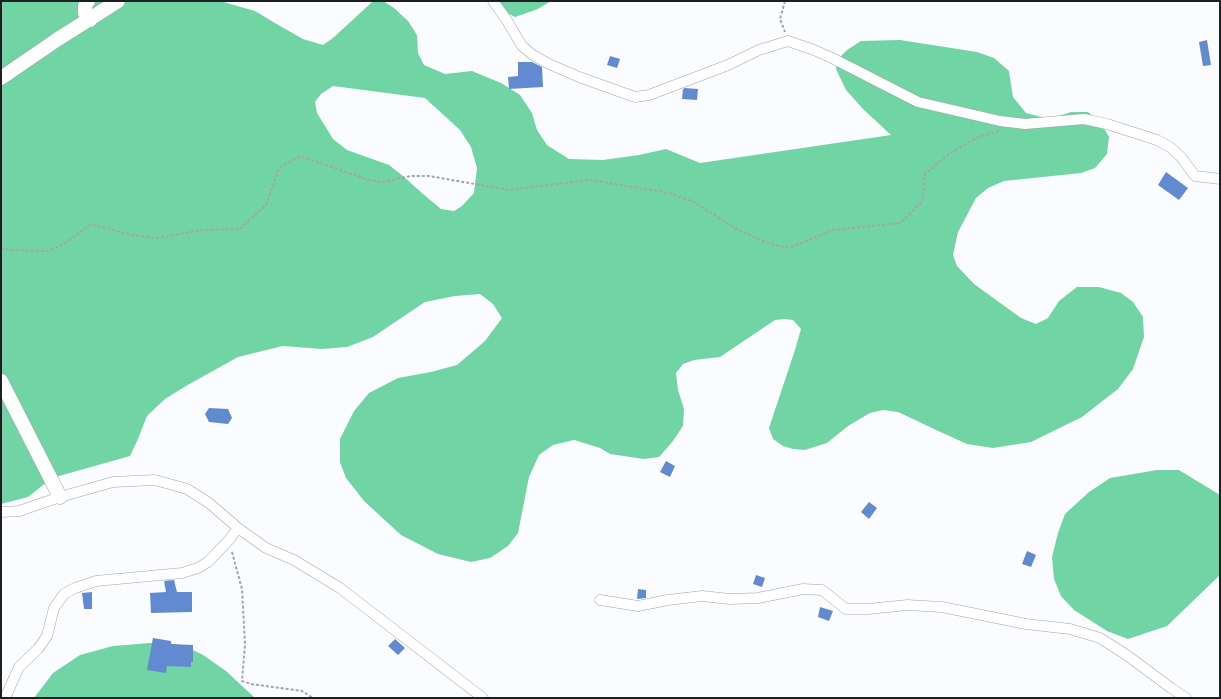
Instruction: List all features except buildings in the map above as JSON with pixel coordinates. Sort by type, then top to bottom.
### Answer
[{"type":"street","points":[[88,1],[85,6],[85,13],[90,20]]},
{"type":"street","points":[[1,78],[58,39],[118,1]]},
{"type":"street","points":[[493,1],[522,46],[533,55],[549,64],[579,77],[635,96],[649,96],[728,65],[759,50],[788,40],[820,52],[918,102],[1000,121],[1025,124],[1084,120],[1107,124],[1157,140],[1170,147],[1181,157],[1195,176],[1220,179]]},
{"type":"street","points":[[1,381],[60,497]]},
{"type":"street","points":[[1,512],[19,512],[60,497],[113,482],[155,480],[187,489],[209,503],[238,528],[266,548],[294,560],[340,588],[482,698]]},
{"type":"street","points":[[5,698],[19,667],[38,649],[47,636],[54,608],[64,594],[75,588],[96,581],[182,573],[198,568],[208,562],[238,528]]},
{"type":"street","points":[[600,600],[638,606],[668,600],[702,596],[730,599],[758,598],[803,589],[822,590],[846,609],[868,609],[907,605],[942,607],[1026,624],[1070,628],[1100,638],[1128,656],[1186,698]]},
{"type":"path","points":[[785,1],[780,19],[788,40]]},
{"type":"path","points":[[1,248],[11,250],[48,251],[64,244],[91,224],[132,235],[157,238],[202,230],[240,229],[266,205],[279,168],[300,156],[369,180],[383,182],[411,176],[429,176],[509,190],[590,180],[669,193],[694,202],[738,230],[772,244],[790,248],[833,230],[900,222],[922,202],[925,174],[949,154],[976,138],[1004,130]]},
{"type":"path","points":[[229,540],[242,589],[245,644],[242,681],[251,684],[302,691],[313,698]]},
{"type":"green space","points":[[1,1],[220,1],[255,11],[303,39],[323,45],[333,38],[371,3],[374,1],[383,1],[394,8],[408,21],[417,35],[418,53],[424,65],[445,74],[472,71],[501,83],[520,95],[532,113],[537,130],[547,145],[569,159],[603,160],[639,155],[666,149],[700,163],[891,135],[863,109],[846,90],[836,69],[837,60],[847,50],[861,41],[900,40],[977,52],[994,58],[1009,71],[1013,97],[1026,113],[1049,119],[1071,112],[1088,112],[1101,123],[1109,137],[1107,154],[1095,168],[1081,173],[1004,181],[988,188],[976,198],[958,232],[953,255],[957,266],[974,284],[1021,318],[1036,324],[1048,318],[1059,301],[1077,287],[1099,287],[1121,293],[1133,302],[1143,317],[1144,337],[1133,369],[1118,389],[1082,417],[1031,442],[993,448],[967,444],[898,412],[883,410],[870,413],[848,426],[827,443],[805,450],[783,446],[773,439],[769,428],[801,329],[793,320],[775,320],[720,357],[694,360],[683,364],[676,373],[678,390],[684,409],[683,426],[673,441],[659,457],[644,459],[610,454],[600,448],[574,440],[553,445],[539,455],[529,477],[518,533],[508,546],[490,558],[471,562],[438,554],[401,535],[364,501],[346,478],[340,462],[340,439],[354,411],[369,393],[398,378],[431,372],[457,365],[485,341],[502,318],[493,304],[480,294],[455,296],[425,302],[373,337],[347,347],[322,349],[283,346],[238,357],[165,399],[147,416],[130,456],[52,478],[28,497],[1,504]],"holes":[[[333,86],[425,98],[460,130],[471,147],[477,168],[474,193],[462,206],[454,211],[441,209],[389,165],[347,150],[333,139],[317,113],[315,102],[321,94]]]},
{"type":"green space","points":[[493,1],[551,1],[538,9],[515,17],[497,8]]},
{"type":"green space","points":[[1157,470],[1179,470],[1220,495],[1220,575],[1167,626],[1128,639],[1107,631],[1074,610],[1061,596],[1054,579],[1052,557],[1058,533],[1065,514],[1089,492],[1110,478]]},
{"type":"green space","points":[[162,642],[185,646],[203,655],[226,671],[255,698],[34,698],[53,673],[80,655],[113,646]]}]
